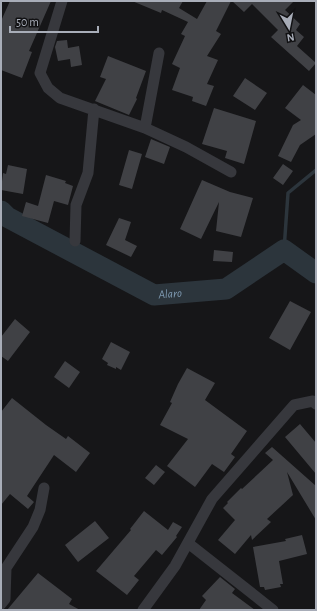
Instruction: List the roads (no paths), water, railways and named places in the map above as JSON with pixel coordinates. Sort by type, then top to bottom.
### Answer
[{"type":"street","points":[[62,1],[40,73],[48,88],[60,98],[145,128],[186,147],[231,172]]},
{"type":"street","points":[[145,128],[160,53]]},
{"type":"street","points":[[75,241],[76,205],[88,173],[94,109]]},
{"type":"street","points":[[143,610],[175,566],[212,500],[294,405],[313,401],[316,404]]},
{"type":"street","points":[[1,604],[5,599],[6,568],[33,528],[40,510],[44,488]]},
{"type":"street","points":[[188,543],[273,610]]},
{"type":"waterway","points":[[284,250],[288,193],[316,170]]},
{"type":"waterway","name":"Alaro","points":[[1,211],[7,217],[154,295],[226,289],[284,250],[316,273]]}]
